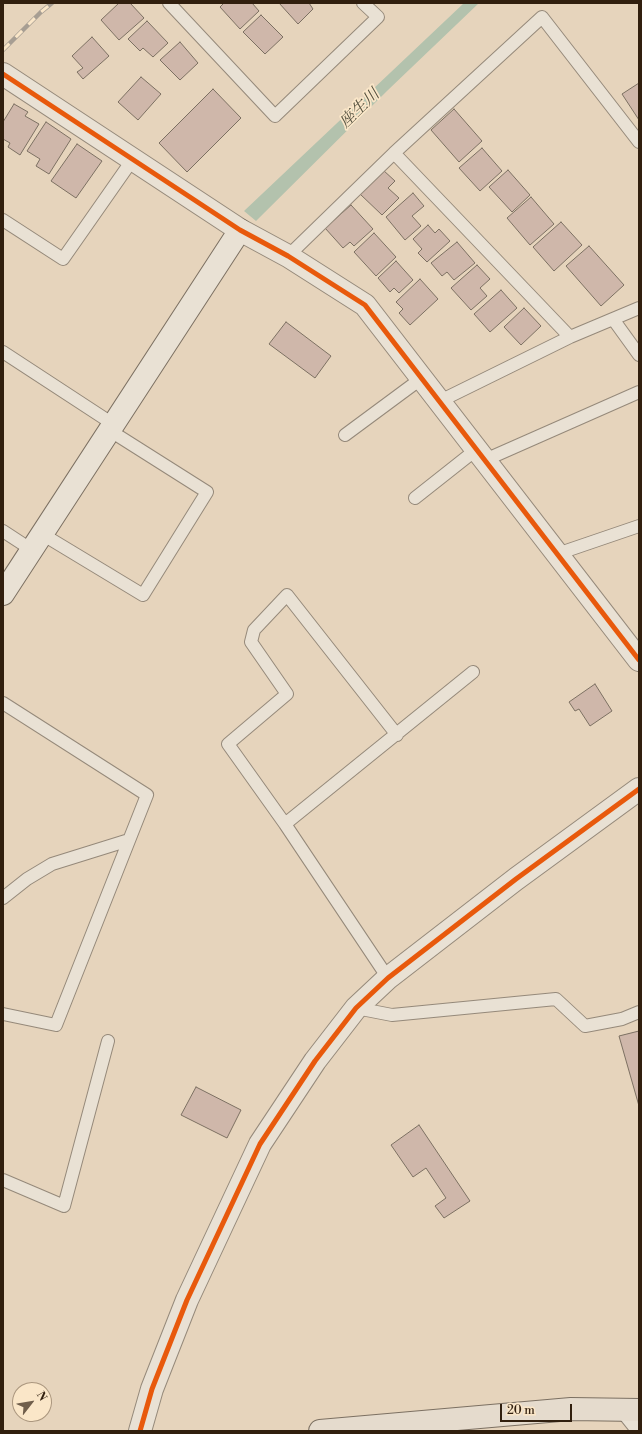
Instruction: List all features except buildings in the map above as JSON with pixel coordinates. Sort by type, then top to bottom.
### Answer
[{"type":"main road","points":[[320,1431],[435,1426],[571,1409],[635,1415]]},
{"type":"street","points":[[3,74],[240,230],[288,256],[365,305],[639,660]]},
{"type":"street","points":[[3,594],[240,230]]},
{"type":"street","points":[[140,1431],[152,1389],[187,1300],[260,1144],[315,1061],[356,1008],[388,978],[516,879],[639,789]]},
{"type":"lane","points":[[169,3],[275,116],[378,17],[363,3]]},
{"type":"lane","points":[[288,256],[394,153],[542,17],[639,142]]},
{"type":"lane","points":[[394,153],[570,337]]},
{"type":"lane","points":[[3,220],[63,259],[133,159]]},
{"type":"lane","points":[[440,401],[570,337],[639,308]]},
{"type":"lane","points":[[613,319],[639,355]]},
{"type":"lane","points":[[3,352],[207,492],[143,596],[37,542],[3,531]]},
{"type":"lane","points":[[345,436],[422,378]]},
{"type":"lane","points":[[415,498],[481,454],[639,392]]},
{"type":"lane","points":[[557,554],[639,526]]},
{"type":"lane","points":[[388,978],[285,824],[228,744],[287,694],[251,642],[254,630],[287,595],[397,735]]},
{"type":"lane","points":[[285,824],[397,735],[473,672]]},
{"type":"lane","points":[[3,703],[146,795],[56,1025],[3,1014]]},
{"type":"lane","points":[[3,898],[27,879],[52,864],[129,840]]},
{"type":"lane","points":[[356,1008],[392,1015],[556,999],[585,1026],[622,1018],[639,1012]]},
{"type":"lane","points":[[3,1180],[64,1206],[108,1041]]},
{"type":"water","name":"座生川","points":[[464,3],[479,3],[388,90],[256,221],[244,211]]},
{"type":"railway","points":[[3,50],[52,3]]},
{"type":"cycle path","points":[[3,74],[240,230],[288,256],[365,305],[639,660]]},
{"type":"cycle path","points":[[140,1431],[152,1389],[187,1300],[260,1144],[315,1061],[356,1008],[388,978],[516,879],[639,789]]}]
